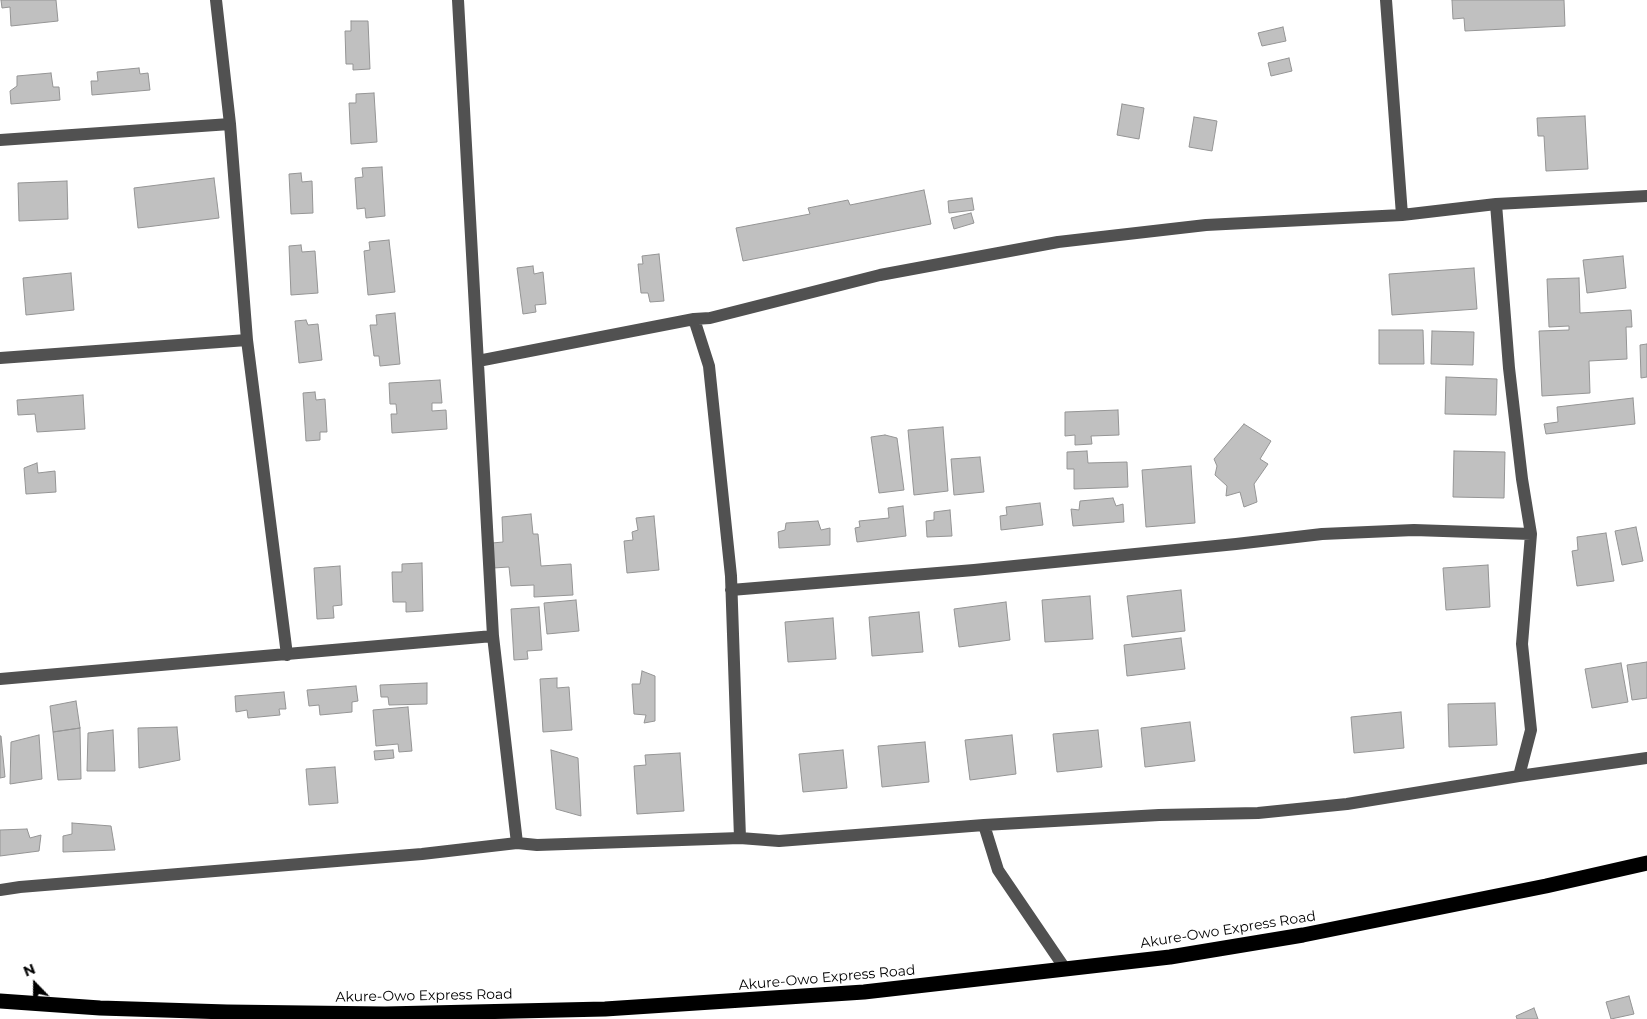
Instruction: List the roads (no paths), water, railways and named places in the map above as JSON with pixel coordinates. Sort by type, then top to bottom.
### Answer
[{"type":"highway","name":"Akure-Owo Express Road","points":[[0,1001],[227,1016],[605,1009],[864,992],[1170,957],[1303,935],[1546,886],[1647,863]]},
{"type":"street","points":[[216,0],[230,124],[247,340],[286,655]]},
{"type":"street","points":[[458,0],[493,636],[517,843]]},
{"type":"street","points":[[1386,0],[1402,216]]},
{"type":"street","points":[[0,140],[230,124]]},
{"type":"street","points":[[478,361],[694,319],[710,318],[880,275],[1058,242],[1206,225],[1402,216],[1496,204],[1647,196]]},
{"type":"street","points":[[1496,204],[1509,368],[1522,479],[1532,534],[1522,644],[1531,730],[1519,776]]},
{"type":"street","points":[[694,319],[709,366],[732,590],[740,838]]},
{"type":"street","points":[[0,358],[247,340]]},
{"type":"street","points":[[732,590],[984,569],[1322,534],[1414,530],[1532,534]]},
{"type":"street","points":[[0,679],[493,636]]},
{"type":"street","points":[[0,890],[422,854],[517,843],[537,845],[740,838],[779,841],[984,825],[1159,815],[1258,813],[1356,802],[1647,758]]},
{"type":"street","points":[[984,825],[998,870],[1066,970]]}]
